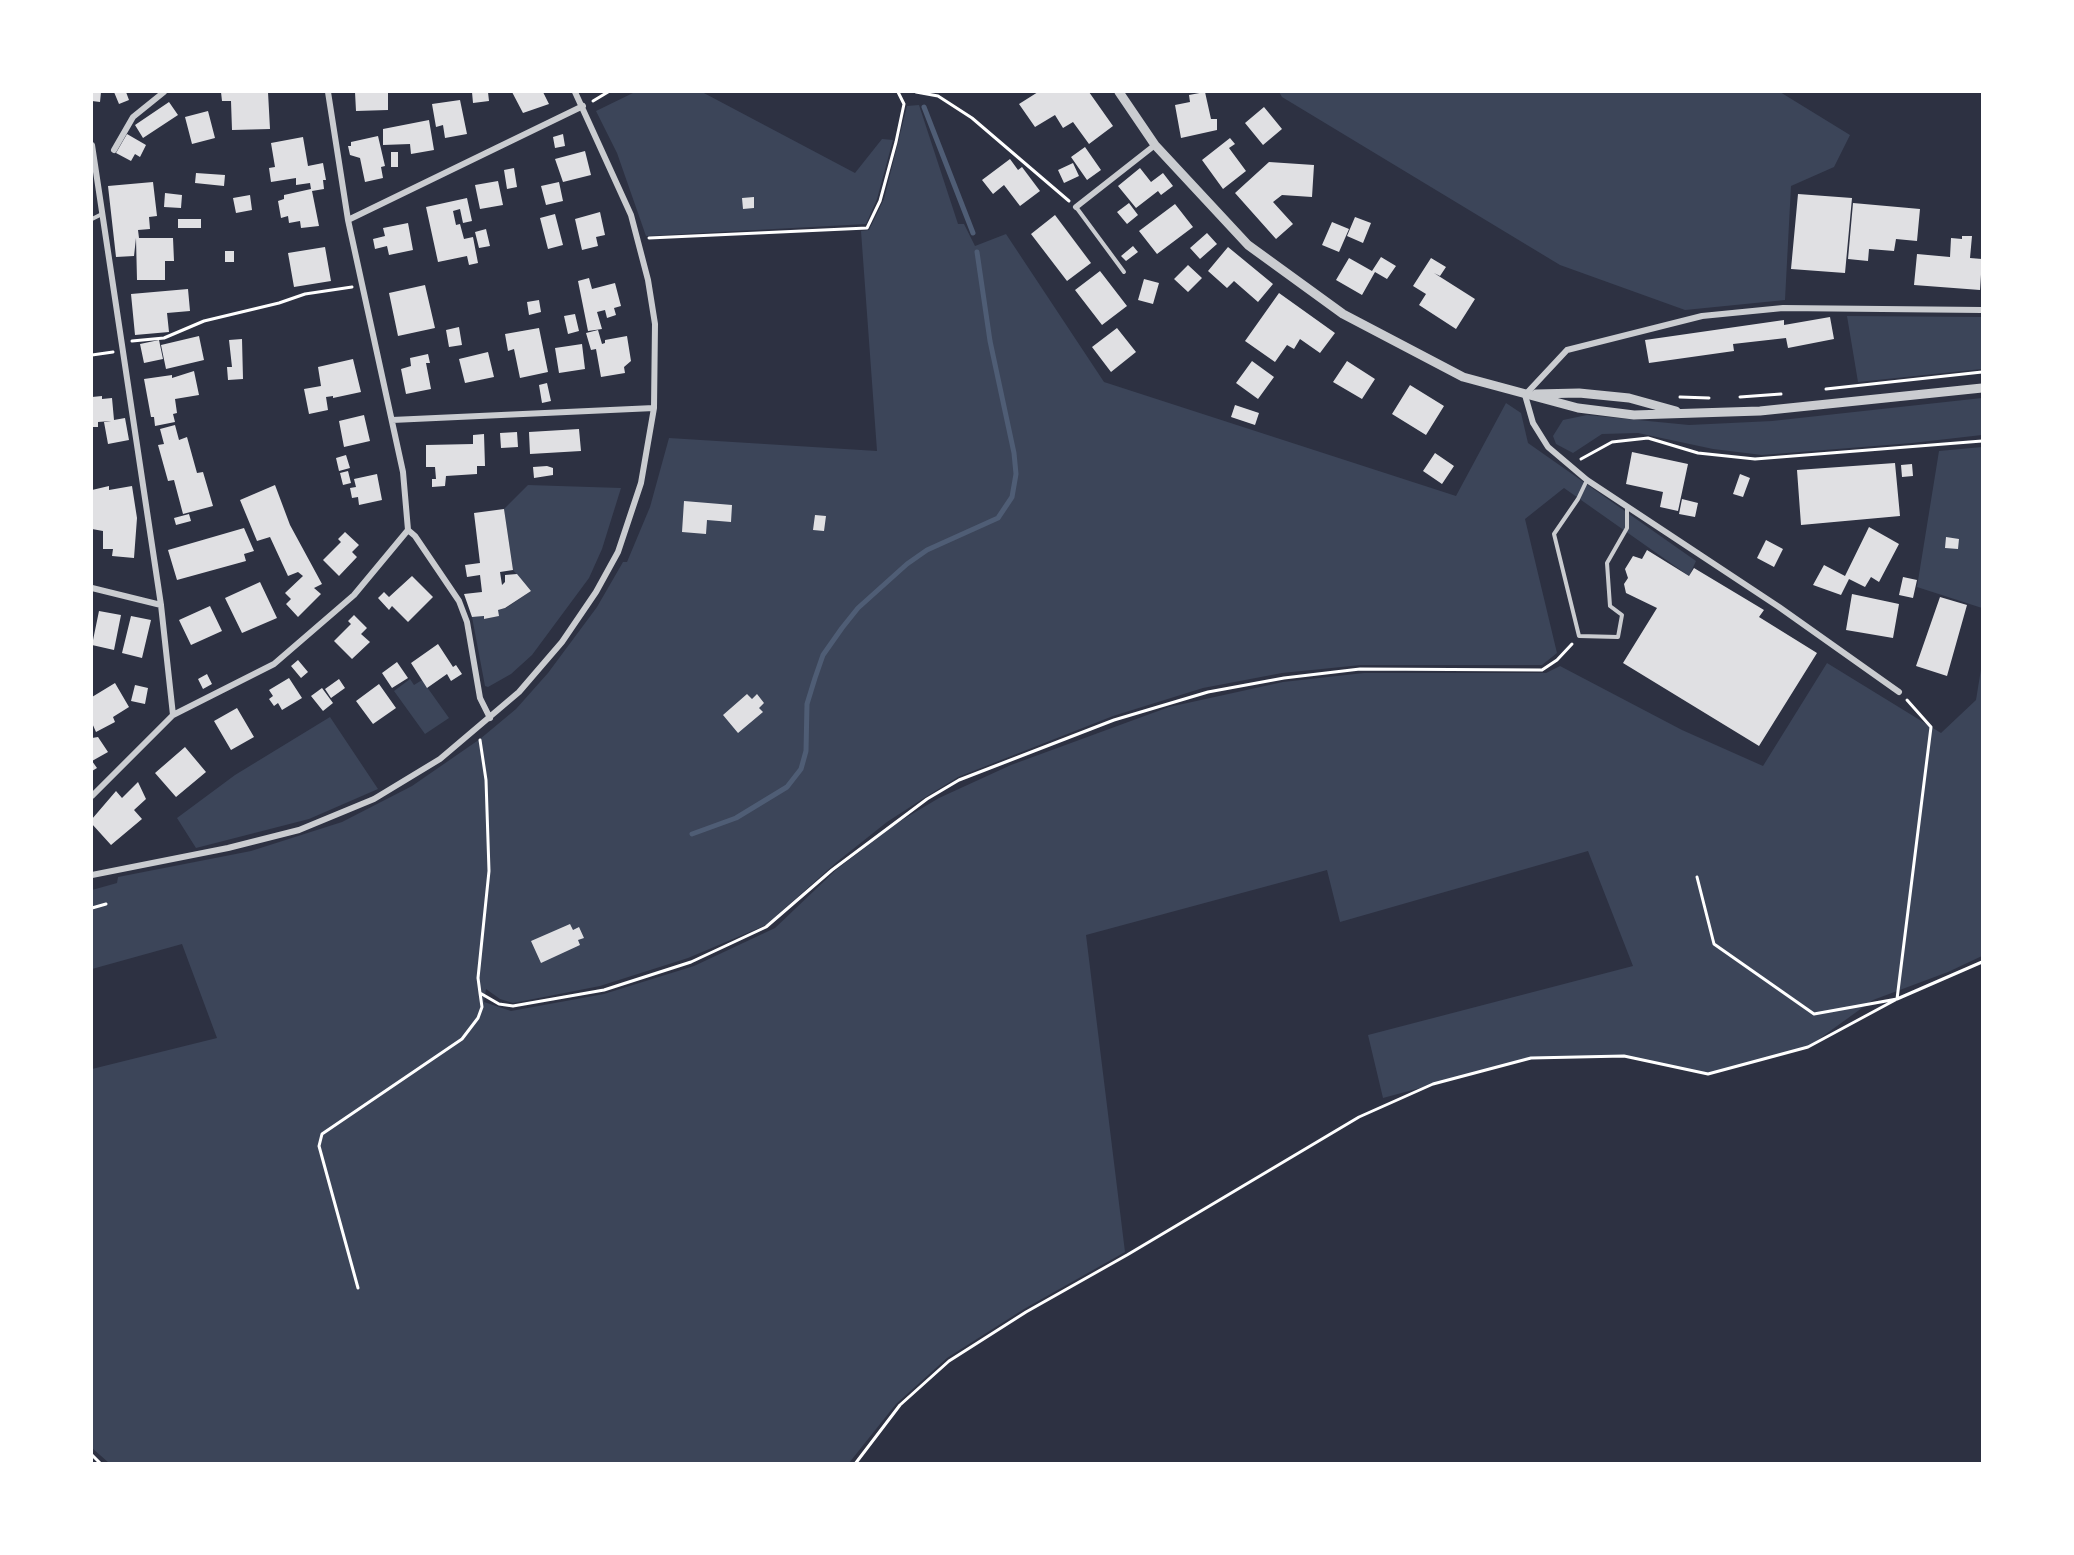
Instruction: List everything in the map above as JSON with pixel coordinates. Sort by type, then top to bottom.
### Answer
[{"type":"street","points":[[114,150],[133,117],[164,92]]},
{"type":"street","points":[[328,92],[348,220],[403,472],[408,530],[415,536],[459,601],[466,622],[480,698],[490,718]]},
{"type":"street","points":[[92,875],[228,848],[299,830],[374,799],[440,759],[519,692],[562,642],[596,592],[618,552],[641,483],[654,408],[655,324],[639,239],[614,172],[575,92]]},
{"type":"street","points":[[1119,92],[1155,146],[1248,245],[1343,314],[1463,376],[1578,408],[1634,414],[1688,415],[1760,411],[1983,388]]},
{"type":"street","points":[[348,220],[583,106]]},
{"type":"street","points":[[92,145],[161,605],[174,715]]},
{"type":"street","points":[[1076,207],[1155,146]]},
{"type":"street","points":[[1525,395],[1567,350],[1702,316],[1784,308],[1983,310]]},
{"type":"street","points":[[1525,395],[1579,393],[1629,398],[1688,415]]},
{"type":"street","points":[[1525,395],[1533,423],[1548,447],[1587,480],[1779,607],[1899,692]]},
{"type":"street","points":[[392,420],[654,408]]},
{"type":"street","points":[[92,796],[174,715],[274,664],[354,595],[408,530]]},
{"type":"street","points":[[92,588],[161,605]]},
{"type":"lane","points":[[1076,207],[1124,272]]},
{"type":"lane","points":[[92,219],[103,213]]},
{"type":"lane","points":[[1587,480],[1578,499],[1554,534],[1579,636],[1618,636],[1622,615],[1610,606],[1607,562],[1627,528],[1627,507]]},
{"type":"path","points":[[583,106],[608,92]]},
{"type":"path","points":[[639,239],[867,228],[880,201],[896,142],[904,104],[898,92]]},
{"type":"path","points":[[916,92],[938,96],[972,117],[1076,207]]},
{"type":"path","points":[[121,343],[164,338],[204,321],[279,303],[305,294],[344,288]]},
{"type":"path","points":[[92,355],[112,352]]},
{"type":"path","points":[[1816,390],[1983,372]]},
{"type":"path","points":[[1731,397],[1783,394]]},
{"type":"path","points":[[1671,397],[1713,398]]},
{"type":"path","points":[[1571,466],[1612,442],[1648,438],[1698,453],[1755,459],[1983,441]]},
{"type":"path","points":[[480,993],[499,1004],[513,1006],[604,990],[691,962],[766,927],[841,863],[927,799],[959,780],[1125,716],[1208,692],[1360,669],[1542,669],[1557,660],[1579,636]]},
{"type":"path","points":[[1897,999],[1931,727],[1899,692]]},
{"type":"path","points":[[358,1288],[319,1146],[322,1134],[462,1039],[478,1018],[482,1007],[478,963],[489,871],[486,780],[480,739],[475,731]]},
{"type":"path","points":[[1697,877],[1714,944],[1814,1014],[1897,999]]},
{"type":"path","points":[[92,908],[106,904]]},
{"type":"path","points":[[855,1464],[900,1406],[949,1361],[1026,1312],[1137,1250],[1359,1117],[1433,1084],[1531,1058],[1624,1056],[1708,1074],[1808,1047],[1897,999],[1983,962]]},
{"type":"path","points":[[92,1455],[101,1464]]},
{"type":"shaded area","points":[[635,92],[702,92],[855,173],[882,139],[893,140],[877,199],[866,224],[646,236],[617,153],[596,111]]},
{"type":"shaded area","points":[[1279,92],[1780,92],[1850,135],[1834,167],[1791,186],[1785,300],[1685,310],[1560,265],[1282,97]]},
{"type":"shaded area","points":[[919,105],[958,224],[964,224],[975,246],[1006,234],[1104,382],[1456,496],[1506,403],[1521,413],[1528,443],[1696,561],[1689,576],[1564,488],[1525,519],[1557,653],[1542,665],[1361,665],[1282,673],[1203,688],[1113,716],[958,777],[887,822],[838,861],[766,925],[688,958],[600,986],[513,1003],[500,999],[486,989],[484,1002],[511,1011],[604,994],[694,966],[775,928],[837,869],[897,823],[939,798],[1011,765],[1169,707],[1283,682],[1364,673],[1546,673],[1560,666],[1682,730],[1763,766],[1827,663],[1941,733],[1976,700],[1982,663],[1982,956],[1948,972],[1873,1000],[1808,1047],[1708,1074],[1624,1056],[1531,1058],[1383,1098],[1368,1035],[1633,966],[1588,851],[1340,922],[1327,870],[1086,935],[1125,1252],[1024,1309],[947,1358],[896,1404],[849,1463],[109,1463],[92,1448],[92,1069],[217,1038],[182,944],[92,969],[92,890],[117,883],[118,877],[251,851],[342,822],[412,786],[480,739],[516,709],[548,673],[597,607],[623,562],[627,562],[650,507],[669,438],[877,451],[861,231],[869,230],[884,199],[907,106]]},
{"type":"shaded area","points":[[1847,316],[1982,317],[1982,369],[1858,382]]},
{"type":"shaded area","points":[[1982,398],[1982,435],[1912,443],[1762,455],[1713,449],[1638,433],[1602,434],[1573,453],[1556,444],[1553,436],[1563,420],[1587,415],[1689,425],[1772,421]]},
{"type":"shaded area","points":[[1982,447],[1982,608],[1917,587],[1939,451]]},
{"type":"shaded area","points":[[528,485],[621,488],[602,549],[589,578],[532,655],[511,674],[488,687],[485,686],[472,617],[484,616],[484,619],[498,616],[498,610],[506,608],[531,591],[513,570],[504,509]]},
{"type":"shaded area","points":[[410,679],[414,685],[422,680],[449,718],[425,734],[394,691]]},
{"type":"shaded area","points":[[330,717],[378,789],[309,819],[196,848],[177,818],[235,775]]},
{"type":"building","points":[[92,92],[101,92],[100,102],[92,101]]},
{"type":"building","points":[[114,92],[126,92],[129,100],[119,104]]},
{"type":"building","points":[[221,92],[268,92],[270,129],[232,130],[231,101],[222,101]]},
{"type":"building","points":[[355,92],[388,92],[388,110],[356,111]]},
{"type":"building","points":[[472,92],[488,92],[489,101],[473,103]]},
{"type":"building","points":[[512,92],[543,92],[549,104],[523,113]]},
{"type":"building","points":[[1038,92],[1089,92],[1113,126],[1089,144],[1073,122],[1063,128],[1055,115],[1035,127],[1019,104]]},
{"type":"building","points":[[1205,92],[1211,119],[1217,119],[1217,130],[1181,138],[1175,105],[1190,102],[1189,95]]},
{"type":"building","points":[[460,100],[467,134],[445,138],[443,125],[436,127],[432,104]]},
{"type":"building","points":[[169,102],[178,115],[143,138],[135,125]]},
{"type":"building","points":[[1264,107],[1282,129],[1263,145],[1245,123]]},
{"type":"building","points":[[208,111],[215,138],[192,144],[185,117]]},
{"type":"building","points":[[429,120],[434,150],[411,154],[410,144],[383,145],[383,129]]},
{"type":"building","points":[[127,134],[146,145],[140,157],[135,154],[131,161],[116,153]]},
{"type":"building","points":[[563,134],[565,146],[555,148],[553,137]]},
{"type":"building","points":[[378,136],[385,166],[381,167],[383,178],[365,182],[360,158],[350,155],[348,146],[351,146],[351,142]]},
{"type":"building","points":[[303,137],[308,166],[323,163],[326,180],[323,180],[324,189],[312,191],[319,226],[301,228],[300,221],[289,223],[288,216],[281,218],[278,201],[284,199],[284,195],[311,189],[310,183],[296,185],[296,178],[271,182],[269,168],[275,167],[271,143]]},
{"type":"building","points":[[1230,138],[1235,144],[1229,148],[1246,171],[1223,189],[1202,160]]},
{"type":"building","points":[[1085,147],[1101,170],[1087,180],[1071,157]]},
{"type":"building","points":[[585,151],[591,175],[563,182],[555,159]]},
{"type":"building","points":[[391,152],[398,152],[398,167],[391,167]]},
{"type":"building","points":[[1010,159],[1018,170],[1022,167],[1040,191],[1020,206],[1004,185],[993,194],[982,180]]},
{"type":"building","points":[[1269,162],[1314,165],[1312,197],[1282,195],[1273,202],[1293,224],[1276,239],[1235,193]]},
{"type":"building","points":[[1073,163],[1079,176],[1064,183],[1058,170]]},
{"type":"building","points":[[514,168],[517,187],[507,189],[504,170]]},
{"type":"building","points":[[1140,168],[1151,182],[1163,173],[1173,186],[1161,195],[1158,191],[1136,208],[1118,186]]},
{"type":"building","points":[[196,173],[225,175],[224,186],[195,183]]},
{"type":"building","points":[[498,181],[503,205],[480,209],[475,185]]},
{"type":"building","points":[[153,182],[157,216],[149,217],[150,229],[138,230],[139,238],[173,238],[174,261],[165,261],[165,280],[137,280],[136,238],[134,256],[116,257],[108,186]]},
{"type":"building","points":[[559,182],[563,201],[546,205],[541,186]]},
{"type":"building","points":[[165,193],[182,195],[181,208],[164,207]]},
{"type":"building","points":[[1798,194],[1852,198],[1845,273],[1791,269]]},
{"type":"building","points":[[250,195],[252,210],[236,213],[233,198]]},
{"type":"building","points":[[754,197],[754,208],[743,209],[742,198]]},
{"type":"building","points":[[467,198],[472,221],[463,223],[460,209],[453,211],[456,225],[460,224],[464,239],[473,237],[478,263],[469,265],[467,256],[438,262],[426,207]]},
{"type":"building","points":[[1129,203],[1138,215],[1127,224],[1117,212]]},
{"type":"building","points":[[1853,203],[1920,209],[1917,241],[1896,239],[1894,251],[1869,249],[1868,261],[1848,259]]},
{"type":"building","points":[[1175,204],[1193,227],[1157,254],[1139,231]]},
{"type":"building","points":[[600,212],[605,235],[596,237],[598,246],[582,250],[575,219]]},
{"type":"building","points":[[555,214],[563,245],[548,249],[540,218]]},
{"type":"building","points":[[1055,215],[1091,263],[1067,281],[1031,234]]},
{"type":"building","points":[[1355,217],[1371,223],[1363,243],[1347,236]]},
{"type":"building","points":[[178,219],[201,219],[201,228],[178,228]]},
{"type":"building","points":[[1332,222],[1349,229],[1339,252],[1322,245]]},
{"type":"building","points":[[408,223],[413,250],[389,255],[387,246],[375,249],[373,239],[385,236],[383,228]]},
{"type":"building","points":[[486,229],[490,246],[479,248],[475,232]]},
{"type":"building","points":[[1207,233],[1217,244],[1200,259],[1190,248]]},
{"type":"building","points":[[1962,236],[1972,236],[1970,258],[1982,259],[1980,290],[1914,285],[1917,254],[1950,257],[1951,238],[1962,239]]},
{"type":"building","points":[[1133,246],[1138,252],[1126,261],[1121,256]]},
{"type":"building","points":[[325,247],[331,281],[294,287],[288,253]]},
{"type":"building","points":[[1228,247],[1273,284],[1258,302],[1234,281],[1227,288],[1208,271]]},
{"type":"building","points":[[225,251],[234,251],[234,262],[225,262]]},
{"type":"building","points":[[1381,257],[1396,266],[1387,279],[1375,272],[1362,295],[1336,280],[1349,258],[1372,271]]},
{"type":"building","points":[[1431,258],[1446,267],[1440,276],[1434,273],[1475,299],[1456,329],[1419,305],[1426,294],[1413,286]]},
{"type":"building","points":[[1188,265],[1202,278],[1188,292],[1174,279]]},
{"type":"building","points":[[1100,271],[1127,306],[1102,325],[1075,290]]},
{"type":"building","points":[[589,278],[592,289],[615,283],[621,306],[614,308],[616,315],[607,318],[605,310],[597,312],[602,329],[588,331],[578,281]]},
{"type":"building","points":[[1144,279],[1159,283],[1153,304],[1138,300]]},
{"type":"building","points":[[425,285],[435,328],[398,336],[389,293]]},
{"type":"building","points":[[188,289],[190,311],[167,313],[169,332],[135,335],[131,294]]},
{"type":"building","points":[[1279,293],[1335,333],[1320,353],[1300,339],[1294,349],[1287,345],[1275,362],[1245,341]]},
{"type":"building","points":[[539,300],[541,312],[529,315],[527,302]]},
{"type":"building","points":[[575,314],[579,331],[568,334],[564,316]]},
{"type":"building","points":[[1830,317],[1834,339],[1788,348],[1786,338],[1733,344],[1734,351],[1649,363],[1645,340],[1784,320],[1784,325]]},
{"type":"building","points":[[459,327],[462,345],[449,347],[446,330]]},
{"type":"building","points":[[539,328],[548,372],[520,378],[514,349],[508,351],[505,334]]},
{"type":"building","points":[[1117,328],[1136,352],[1111,372],[1092,347]]},
{"type":"building","points":[[598,330],[602,344],[605,340],[627,336],[631,361],[624,367],[625,373],[601,377],[596,349],[591,350],[586,333]]},
{"type":"building","points":[[199,336],[204,360],[166,369],[161,345]]},
{"type":"building","points":[[242,339],[243,379],[228,380],[227,367],[232,367],[229,340]]},
{"type":"building","points":[[159,340],[163,359],[144,363],[140,344]]},
{"type":"building","points":[[582,344],[585,369],[559,373],[555,348]]},
{"type":"building","points":[[488,352],[494,377],[465,383],[459,359]]},
{"type":"building","points":[[428,354],[430,363],[426,363],[431,389],[406,394],[401,369],[411,366],[410,358]]},
{"type":"building","points":[[353,359],[361,392],[333,398],[333,396],[326,397],[328,410],[309,414],[304,389],[321,386],[318,367]]},
{"type":"building","points":[[1252,361],[1274,377],[1258,399],[1236,383]]},
{"type":"building","points":[[1347,361],[1375,379],[1362,399],[1333,382]]},
{"type":"building","points":[[194,371],[199,395],[175,399],[177,413],[173,414],[175,422],[155,426],[154,417],[151,417],[144,379],[172,375],[172,378]]},
{"type":"building","points":[[547,383],[551,401],[542,403],[539,385]]},
{"type":"building","points":[[1410,385],[1444,406],[1426,435],[1392,414]]},
{"type":"building","points":[[102,396],[102,399],[112,398],[114,420],[125,418],[129,440],[108,444],[104,422],[111,421],[98,422],[98,427],[92,427],[92,397]]},
{"type":"building","points":[[1235,405],[1259,413],[1255,425],[1231,417]]},
{"type":"building","points":[[364,415],[370,441],[344,447],[339,421]]},
{"type":"building","points":[[175,425],[179,440],[187,437],[197,473],[203,472],[213,506],[183,514],[174,480],[168,481],[158,445],[164,444],[160,429]]},
{"type":"building","points":[[579,429],[581,451],[530,454],[529,432]]},
{"type":"building","points":[[517,432],[518,447],[501,448],[500,433]]},
{"type":"building","points":[[484,434],[485,466],[477,466],[477,474],[446,476],[445,486],[432,487],[432,479],[436,479],[435,467],[426,467],[426,445],[473,444],[473,435]]},
{"type":"building","points":[[1632,452],[1688,464],[1678,511],[1660,507],[1663,492],[1626,484]]},
{"type":"building","points":[[1435,453],[1454,466],[1442,484],[1423,471]]},
{"type":"building","points":[[346,455],[350,468],[339,471],[336,458]]},
{"type":"building","points":[[1895,463],[1900,516],[1801,525],[1797,470]]},
{"type":"building","points":[[1912,464],[1913,476],[1902,477],[1901,465]]},
{"type":"building","points":[[533,467],[553,468],[553,475],[534,478]]},
{"type":"building","points":[[348,471],[351,483],[343,485],[340,473]]},
{"type":"building","points":[[377,474],[382,500],[359,505],[358,497],[352,498],[350,488],[356,487],[354,479]]},
{"type":"building","points":[[1740,474],[1750,478],[1743,497],[1733,494]]},
{"type":"building","points":[[275,485],[290,525],[322,584],[314,588],[321,594],[298,617],[286,604],[291,599],[285,593],[303,576],[298,572],[288,576],[270,537],[257,541],[240,500]]},
{"type":"building","points":[[109,486],[109,490],[132,486],[137,518],[134,558],[112,556],[113,549],[103,549],[103,531],[92,529],[92,490]]},
{"type":"building","points":[[1682,499],[1698,503],[1695,517],[1679,514]]},
{"type":"building","points":[[684,501],[732,505],[731,522],[707,520],[706,534],[682,532]]},
{"type":"building","points":[[504,509],[513,570],[500,572],[502,585],[505,582],[505,575],[517,574],[531,591],[498,610],[499,616],[484,619],[484,616],[472,617],[464,594],[482,592],[480,575],[467,577],[465,565],[480,563],[474,513]]},
{"type":"building","points":[[189,514],[191,521],[176,525],[174,518]]},
{"type":"building","points":[[815,515],[826,516],[824,531],[813,530]]},
{"type":"building","points":[[1869,527],[1899,544],[1879,582],[1871,577],[1865,587],[1849,579],[1841,595],[1813,585],[1824,565],[1845,576]]},
{"type":"building","points":[[244,528],[254,551],[244,554],[246,561],[177,580],[168,550]]},
{"type":"building","points":[[345,532],[359,545],[352,552],[357,557],[339,576],[323,560],[341,542],[338,539]]},
{"type":"building","points":[[1946,537],[1959,539],[1958,549],[1945,548]]},
{"type":"building","points":[[1766,540],[1783,549],[1774,567],[1757,558]]},
{"type":"building","points":[[1647,550],[1689,576],[1694,568],[1764,610],[1759,617],[1817,653],[1759,746],[1623,663],[1657,608],[1626,593],[1624,584],[1628,578],[1625,569],[1633,556],[1642,559]]},
{"type":"building","points":[[412,576],[433,597],[408,622],[392,606],[389,610],[378,598],[384,592],[389,597]]},
{"type":"building","points":[[1903,577],[1917,580],[1913,598],[1899,595]]},
{"type":"building","points":[[260,582],[277,618],[242,633],[225,598]]},
{"type":"building","points":[[1852,594],[1899,604],[1893,638],[1846,630]]},
{"type":"building","points":[[1940,597],[1967,605],[1947,676],[1916,666]]},
{"type":"building","points":[[210,606],[222,631],[191,645],[179,620]]},
{"type":"building","points":[[99,611],[121,615],[114,650],[92,645]]},
{"type":"building","points":[[354,615],[367,628],[361,634],[370,642],[352,659],[334,641],[351,624],[348,621]]},
{"type":"building","points":[[131,616],[151,620],[142,658],[122,653]]},
{"type":"building","points":[[438,644],[453,667],[456,665],[462,674],[451,681],[447,674],[427,688],[411,663]]},
{"type":"building","points":[[298,660],[308,672],[301,678],[291,666]]},
{"type":"building","points":[[397,662],[408,678],[392,688],[382,673]]},
{"type":"building","points":[[207,674],[212,684],[203,689],[198,679]]},
{"type":"building","points":[[289,678],[302,698],[282,710],[278,703],[274,706],[269,699],[273,696],[269,690]]},
{"type":"building","points":[[339,679],[345,688],[331,698],[325,689]]},
{"type":"building","points":[[115,683],[129,707],[113,717],[115,722],[96,732],[92,723],[92,697]]},
{"type":"building","points":[[379,684],[396,708],[373,724],[356,701]]},
{"type":"building","points":[[135,685],[148,688],[145,704],[131,701]]},
{"type":"building","points":[[322,688],[333,703],[323,711],[311,696]]},
{"type":"building","points":[[747,694],[752,699],[757,694],[764,703],[759,708],[763,712],[738,733],[723,715]]},
{"type":"building","points":[[237,708],[254,737],[231,750],[214,721]]},
{"type":"building","points":[[98,737],[108,752],[92,761],[92,738]]},
{"type":"building","points":[[185,747],[206,772],[176,797],[155,773]]},
{"type":"building","points":[[92,761],[97,768],[92,771]]},
{"type":"building","points":[[138,782],[146,799],[134,810],[142,819],[111,845],[92,824],[92,819],[116,791],[122,798]]},
{"type":"building","points":[[570,924],[573,930],[579,927],[584,938],[578,940],[580,945],[541,963],[531,941]]},
{"type":"waterway","points":[[924,107],[973,233]]},
{"type":"waterway","points":[[692,834],[736,818],[787,787],[801,769],[806,751],[807,704],[815,678],[823,655],[842,628],[858,608],[907,564],[927,550],[998,518],[1012,497],[1016,474],[1014,453],[990,341],[977,252]]}]
